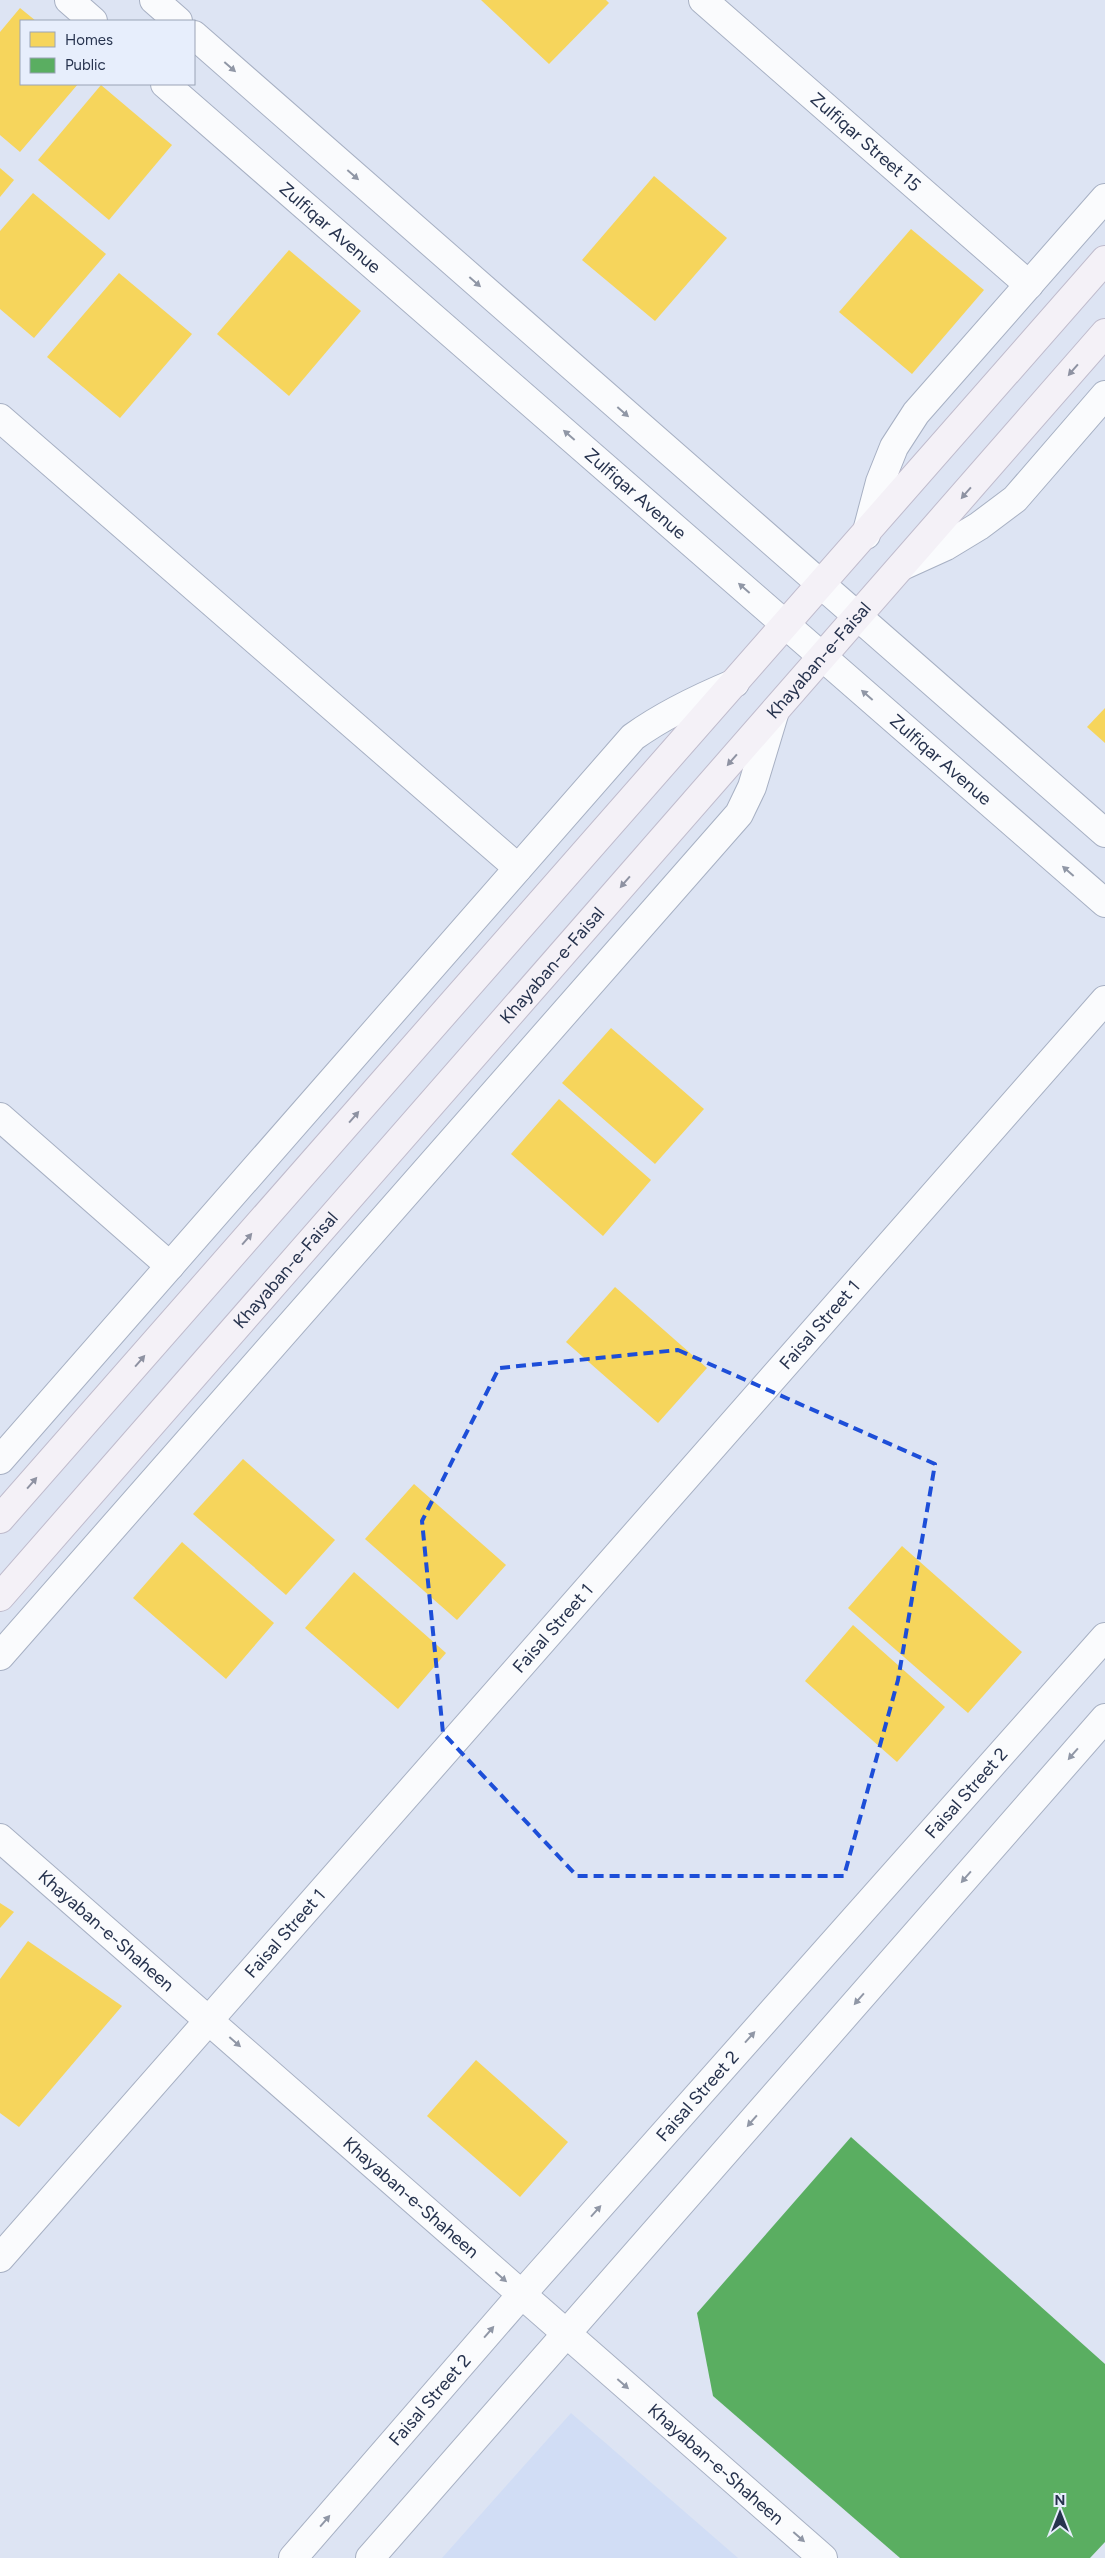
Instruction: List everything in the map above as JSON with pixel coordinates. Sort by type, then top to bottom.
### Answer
[{"type":"main road","points":[[0,1519],[866,535],[1105,260]]},
{"type":"main road","name":"Khayaban-e-Faisal","points":[[0,1597],[1105,334]]},
{"type":"street","points":[[69,0],[92,20]]},
{"type":"street","points":[[154,0],[177,20]]},
{"type":"street","name":"Zulfiqar Street 15","points":[[703,0],[1029,285]]},
{"type":"street","points":[[195,36],[1105,833]]},
{"type":"street","name":"Zulfiqar Avenue","points":[[166,85],[1105,903]]},
{"type":"street","points":[[866,535],[880,482],[894,448],[912,420],[1105,198]]},
{"type":"street","points":[[902,566],[946,546],[979,526],[1015,499],[1105,395]]},
{"type":"street","points":[[0,418],[518,868]]},
{"type":"street","points":[[0,1460],[633,737],[659,719],[692,701],[736,683]]},
{"type":"street","points":[[0,1656],[739,814],[752,787],[775,711]]},
{"type":"street","name":"Faisal Street 1","points":[[0,2258],[1105,1000]]},
{"type":"street","points":[[0,1117],[170,1266]]},
{"type":"street","name":"Faisal Street 2","points":[[293,2558],[521,2295],[1105,1637]]},
{"type":"street","points":[[370,2558],[1105,1718]]},
{"type":"street","name":"Khayaban-e-Shaheen","points":[[0,1838],[821,2557]]},
{"type":"highlighted area","points":[[678,1350],[935,1464],[898,1680],[844,1876],[577,1876],[443,1733],[422,1521],[499,1368]]},
{"type":"shaded area","points":[[571,2413],[738,2558],[442,2558]]},
{"type":"building: Homes","points":[[481,0],[606,0],[609,3],[549,64]]},
{"type":"building: Homes","points":[[20,8],[35,20],[20,20],[20,85],[77,85],[20,152],[0,135],[0,32]]},
{"type":"building: Homes","points":[[101,85],[172,145],[109,220],[38,160]]},
{"type":"building: Homes","points":[[0,168],[14,180],[0,197]]},
{"type":"building: Homes","points":[[654,176],[727,238],[655,321],[582,260]]},
{"type":"building: Homes","points":[[33,193],[106,254],[34,338],[0,309],[0,231]]},
{"type":"building: Homes","points":[[911,229],[984,290],[912,374],[839,312]]},
{"type":"building: Homes","points":[[289,250],[361,311],[289,396],[217,334]]},
{"type":"building: Homes","points":[[119,273],[192,334],[120,418],[47,357]]},
{"type":"building: Homes","points":[[1105,708],[1105,743],[1087,727]]},
{"type":"building: Homes","points":[[611,1028],[704,1109],[655,1164],[562,1083]]},
{"type":"building: Homes","points":[[559,1099],[651,1180],[603,1236],[511,1154]]},
{"type":"building: Homes","points":[[615,1287],[707,1368],[658,1423],[566,1342]]},
{"type":"building: Homes","points":[[243,1459],[335,1540],[286,1595],[193,1514]]},
{"type":"building: Homes","points":[[414,1484],[506,1565],[457,1620],[365,1539]]},
{"type":"building: Homes","points":[[182,1542],[274,1623],[226,1679],[133,1598]]},
{"type":"building: Homes","points":[[902,1546],[1022,1652],[968,1713],[848,1608]]},
{"type":"building: Homes","points":[[354,1572],[446,1653],[398,1709],[305,1628]]},
{"type":"building: Homes","points":[[853,1625],[945,1707],[897,1762],[805,1681]]},
{"type":"building: Homes","points":[[0,1903],[14,1912],[0,1928]]},
{"type":"building: Homes","points":[[28,1941],[122,2006],[19,2127],[0,2113],[0,1979]]},
{"type":"building: Homes","points":[[476,2060],[568,2142],[520,2197],[427,2116]]},
{"type":"building: Public","points":[[851,2137],[1105,2364],[1105,2542],[1090,2558],[900,2558],[713,2396],[697,2313]]}]
